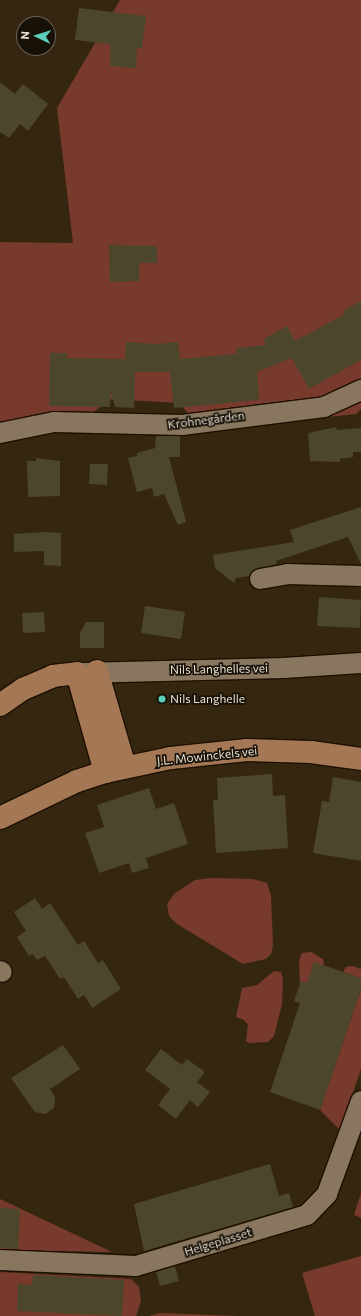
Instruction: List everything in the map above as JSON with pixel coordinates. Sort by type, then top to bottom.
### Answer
[{"type":"main road","points":[[0,705],[23,688],[53,676],[87,672],[115,770]]},
{"type":"main road","name":"J.L. Mowinckels vei","points":[[0,818],[76,782],[115,770],[171,758],[247,750],[311,752],[361,759]]},
{"type":"street","name":"Krohnegården","points":[[0,433],[54,422],[182,425],[324,407],[361,390]]},
{"type":"street","points":[[260,579],[287,574],[361,576]]},
{"type":"street","name":"Nils Langhelles vei","points":[[87,672],[284,668],[361,663]]},
{"type":"street","name":"Helgeplasset","points":[[0,1260],[136,1266],[307,1215],[327,1194],[361,1101]]},
{"type":"shaded area","points":[[120,0],[361,0],[361,409],[356,414],[203,430],[179,403],[109,399],[82,422],[0,429],[0,242],[73,243],[57,108]]},
{"type":"shaded area","points":[[212,878],[253,879],[267,883],[271,896],[273,945],[271,954],[266,959],[243,964],[177,924],[169,916],[167,904],[174,894],[195,880]]},
{"type":"shaded area","points":[[311,952],[323,959],[324,966],[307,983],[300,985],[299,960],[302,953]]},
{"type":"shaded area","points":[[353,966],[361,969],[361,978],[343,972],[346,967]]},
{"type":"shaded area","points":[[274,971],[281,972],[283,979],[282,1004],[274,1036],[268,1042],[249,1043],[246,1041],[248,1025],[244,1020],[236,1017],[242,988],[257,985]]},
{"type":"shaded area","points":[[361,989],[361,1069],[340,1130],[320,1110]]},
{"type":"shaded area","points":[[361,1193],[361,1218],[354,1215]]},
{"type":"shaded area","points":[[0,1199],[112,1252],[0,1250]]},
{"type":"shaded area","points":[[361,1256],[361,1316],[315,1316],[302,1273]]},
{"type":"shaded area","points":[[0,1272],[131,1279],[139,1287],[141,1301],[136,1316],[0,1316]]},
{"type":"shaded area","points":[[160,1313],[237,1316],[149,1316]]},
{"type":"building","points":[[79,8],[146,16],[142,48],[137,48],[136,68],[110,66],[110,44],[75,40]]},
{"type":"building","points":[[0,82],[15,94],[23,84],[48,104],[28,131],[20,124],[9,138],[0,132]]},
{"type":"building","points":[[109,245],[157,246],[157,263],[139,263],[139,281],[110,282]]},
{"type":"building","points":[[361,301],[361,360],[309,389],[292,358],[257,372],[259,400],[174,408],[170,372],[135,372],[134,408],[115,407],[111,392],[110,407],[49,406],[50,353],[67,353],[67,358],[125,359],[126,342],[155,344],[178,342],[180,359],[237,354],[236,348],[266,345],[264,339],[287,326],[295,341],[345,314],[344,310]]},
{"type":"building","points":[[336,427],[337,430],[361,428],[361,452],[353,452],[353,457],[340,459],[340,462],[310,461],[308,433]]},
{"type":"building","points":[[156,436],[180,436],[180,457],[169,457],[186,522],[178,525],[164,494],[154,497],[152,488],[137,492],[128,458],[137,456],[137,453],[155,448]]},
{"type":"building","points":[[36,458],[60,461],[60,496],[28,497],[27,461],[36,461]]},
{"type":"building","points":[[90,464],[108,464],[107,485],[89,484]]},
{"type":"building","points":[[361,507],[361,564],[348,537],[276,561],[277,564],[258,568],[249,576],[236,578],[234,583],[215,568],[213,555],[294,542],[290,530]]},
{"type":"building","points":[[45,532],[61,533],[61,566],[44,565],[44,551],[14,552],[14,534]]},
{"type":"building","points":[[319,597],[361,600],[360,628],[317,626]]},
{"type":"building","points":[[145,606],[185,612],[181,639],[141,633]]},
{"type":"building","points":[[44,612],[45,632],[23,633],[22,613]]},
{"type":"building","points":[[86,622],[104,622],[104,648],[80,648],[80,633]]},
{"type":"building","points":[[272,774],[273,796],[285,795],[288,848],[216,853],[213,800],[218,800],[217,778]]},
{"type":"building","points":[[333,777],[361,782],[361,861],[313,853],[322,801],[329,802]]},
{"type":"building","points":[[149,788],[156,809],[174,803],[188,844],[146,858],[149,868],[132,873],[129,863],[99,873],[85,833],[104,827],[97,805]]},
{"type":"building","points":[[35,898],[42,909],[50,903],[78,945],[84,941],[98,963],[103,960],[121,989],[92,1008],[84,995],[78,999],[64,977],[60,979],[45,956],[37,960],[33,954],[29,956],[17,937],[26,931],[14,912]]},
{"type":"building","points":[[314,962],[361,978],[361,989],[320,1110],[270,1092],[300,1003],[294,1001],[301,981],[307,983]]},
{"type":"building","points":[[63,1045],[80,1069],[50,1089],[55,1097],[54,1108],[45,1114],[35,1112],[11,1078]]},
{"type":"building","points":[[161,1049],[182,1065],[187,1059],[205,1072],[197,1082],[210,1092],[198,1107],[190,1100],[176,1119],[158,1105],[170,1089],[145,1070]]},
{"type":"building","points":[[270,1164],[279,1196],[289,1193],[293,1207],[144,1251],[134,1204]]},
{"type":"building","points":[[0,1208],[20,1209],[18,1249],[0,1248]]},
{"type":"building","points":[[175,1266],[179,1281],[160,1286],[156,1272]]},
{"type":"building","points":[[33,1275],[124,1280],[122,1316],[17,1311],[18,1284],[32,1285]]},
{"type":"place","name":"Nils Langhelle","points":[[162,699]]}]
